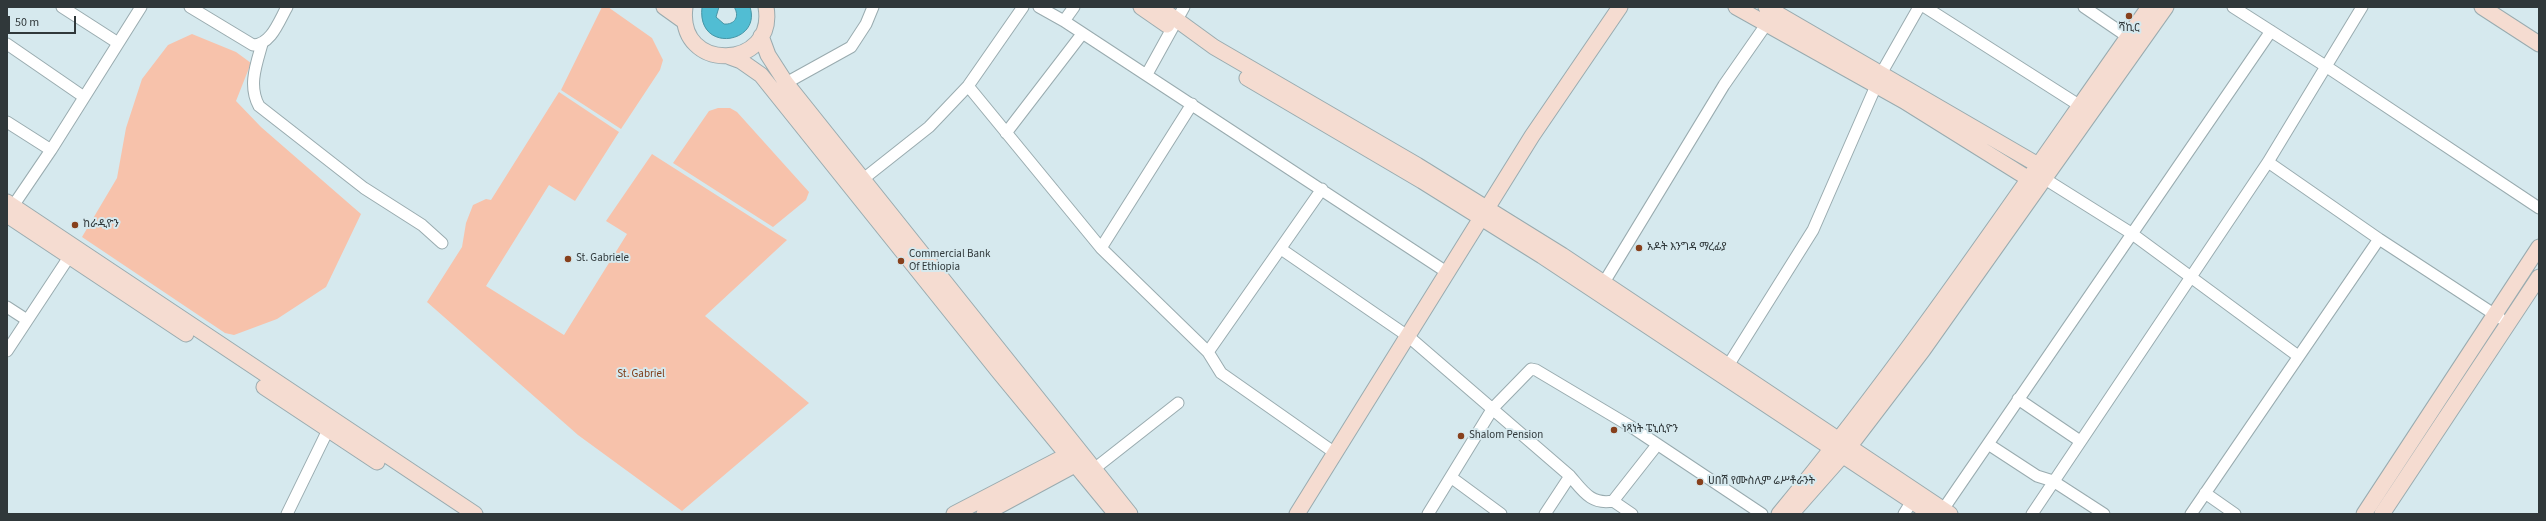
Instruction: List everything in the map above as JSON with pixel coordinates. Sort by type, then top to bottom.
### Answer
[{"type":"street","points":[[62,7],[118,43]]},
{"type":"street","points":[[9,208],[51,150],[141,7]]},
{"type":"street","points":[[190,7],[253,45],[262,44],[267,41],[287,7]]},
{"type":"street","points":[[664,7],[685,14],[690,37],[700,48],[715,55],[730,57],[741,61],[761,75],[1080,460],[1130,514]]},
{"type":"street","points":[[730,57],[748,50],[761,36],[767,20],[766,7]]},
{"type":"street","points":[[786,84],[851,47],[866,24],[873,7]]},
{"type":"street","points":[[862,180],[929,127],[968,86],[1023,7]]},
{"type":"street","points":[[1039,7],[1064,21],[1082,34],[1147,74],[1448,273]]},
{"type":"street","points":[[1064,21],[1074,7]]},
{"type":"street","points":[[1141,7],[1174,24],[1276,96],[1422,181],[1485,214],[1941,513]]},
{"type":"street","points":[[1159,7],[1174,24]]},
{"type":"street","points":[[1147,74],[1184,7]]},
{"type":"street","points":[[1297,514],[1409,337],[1532,136],[1620,7]]},
{"type":"street","points":[[1736,7],[1769,14],[1882,72],[2040,176],[2131,233],[2298,356]]},
{"type":"street","points":[[1724,372],[1813,230],[1882,72],[1919,7]]},
{"type":"street","points":[[1926,7],[2086,110]]},
{"type":"street","points":[[2084,7],[2133,41]]},
{"type":"street","points":[[2133,41],[2148,7]]},
{"type":"street","points":[[1791,514],[1842,447],[2040,176],[2133,41],[2166,7]]},
{"type":"street","points":[[2233,7],[2327,66],[2539,208]]},
{"type":"street","points":[[2032,514],[2268,162],[2362,7]]},
{"type":"street","points":[[2482,7],[2539,44]]},
{"type":"street","points":[[1600,288],[1769,14]]},
{"type":"street","points":[[1769,14],[1876,87],[2040,176]]},
{"type":"street","points":[[1941,513],[2131,233],[2271,31]]},
{"type":"street","points":[[1006,133],[1082,34]]},
{"type":"street","points":[[761,36],[768,56],[786,84],[1080,460],[1116,514]]},
{"type":"street","points":[[7,44],[84,97]]},
{"type":"street","points":[[262,44],[254,78],[253,96],[259,106],[364,188],[422,225],[442,243]]},
{"type":"street","points":[[968,86],[1101,248],[1208,352],[1221,373],[1230,381],[1335,453]]},
{"type":"street","points":[[1101,248],[1192,104]]},
{"type":"street","points":[[7,122],[51,150]]},
{"type":"street","points":[[2268,162],[2379,239],[2495,314],[2507,324]]},
{"type":"street","points":[[1208,352],[1322,189]]},
{"type":"street","points":[[9,208],[69,257],[328,430],[457,514]]},
{"type":"street","points":[[9,208],[475,514]]},
{"type":"street","points":[[2191,514],[2379,239]]},
{"type":"street","points":[[2364,514],[2539,247]]},
{"type":"street","points":[[1281,249],[1409,337],[1570,476],[1592,500],[1603,503],[1613,501],[1657,444]]},
{"type":"street","points":[[7,351],[69,257]]},
{"type":"street","points":[[2382,514],[2539,277]]},
{"type":"street","points":[[7,308],[27,320]]},
{"type":"street","points":[[1428,514],[1452,478],[1493,408],[1529,370],[1536,370],[1657,444],[1762,514]]},
{"type":"street","points":[[2018,399],[2080,441]]},
{"type":"street","points":[[984,514],[1178,403]]},
{"type":"street","points":[[287,514],[328,430]]},
{"type":"street","points":[[1988,444],[2037,476],[2053,481],[2104,514]]},
{"type":"street","points":[[1842,447],[1912,501],[1941,513]]},
{"type":"street","points":[[1779,514],[1842,447]]},
{"type":"street","points":[[2404,452],[2419,459]]},
{"type":"street","points":[[954,514],[1080,460]]},
{"type":"street","points":[[1545,514],[1570,476]]},
{"type":"street","points":[[1452,478],[1501,514]]},
{"type":"street","points":[[2205,493],[2235,514]]},
{"type":"street","points":[[1613,501],[1632,514]]},
{"type":"street","points":[[1904,514],[1912,501]]},
{"type":"green space","points":[[602,7],[608,7],[652,38],[663,60],[660,70],[621,129],[561,90]]},
{"type":"green space","points":[[192,34],[236,52],[251,63],[236,101],[261,127],[361,214],[326,287],[277,319],[234,335],[225,333],[82,237],[117,178],[126,128],[142,79],[168,45]]},
{"type":"green space","name":"St. Gabriel","points":[[559,92],[619,132],[575,201],[549,185],[486,286],[564,335],[627,234],[606,221],[652,154],[787,240],[705,316],[809,403],[682,511],[578,435],[427,302],[462,247],[466,223],[473,205],[486,199],[491,200]]},
{"type":"green space","points":[[718,108],[730,108],[737,112],[809,192],[806,200],[773,227],[673,163],[709,111]]},
{"type":"water","points":[[702,7],[719,7],[716,17],[724,24],[728,24],[734,21],[736,17],[737,14],[734,7],[750,7],[751,20],[747,29],[739,36],[728,38],[718,37],[709,32],[703,22]]},
{"type":"place","name":"ሻኪር","points":[[2129,16]]},
{"type":"place","name":"ከራዲዮን","points":[[75,225]]},
{"type":"place","name":"አዶት እንግዳ ማረፊያ","points":[[1639,248]]},
{"type":"place","name":"St. Gabriele","points":[[568,259]]},
{"type":"place","name":"Commercial Bank Of Ethiopia","points":[[901,261]]},
{"type":"place","name":"ነጻነት ፔኒሲዮን","points":[[1614,430]]},
{"type":"place","name":"Shalom Pension","points":[[1461,436]]},
{"type":"place","name":"ሀበሽ የሙስሊም ሬሥቶራንት","points":[[1700,482]]}]
